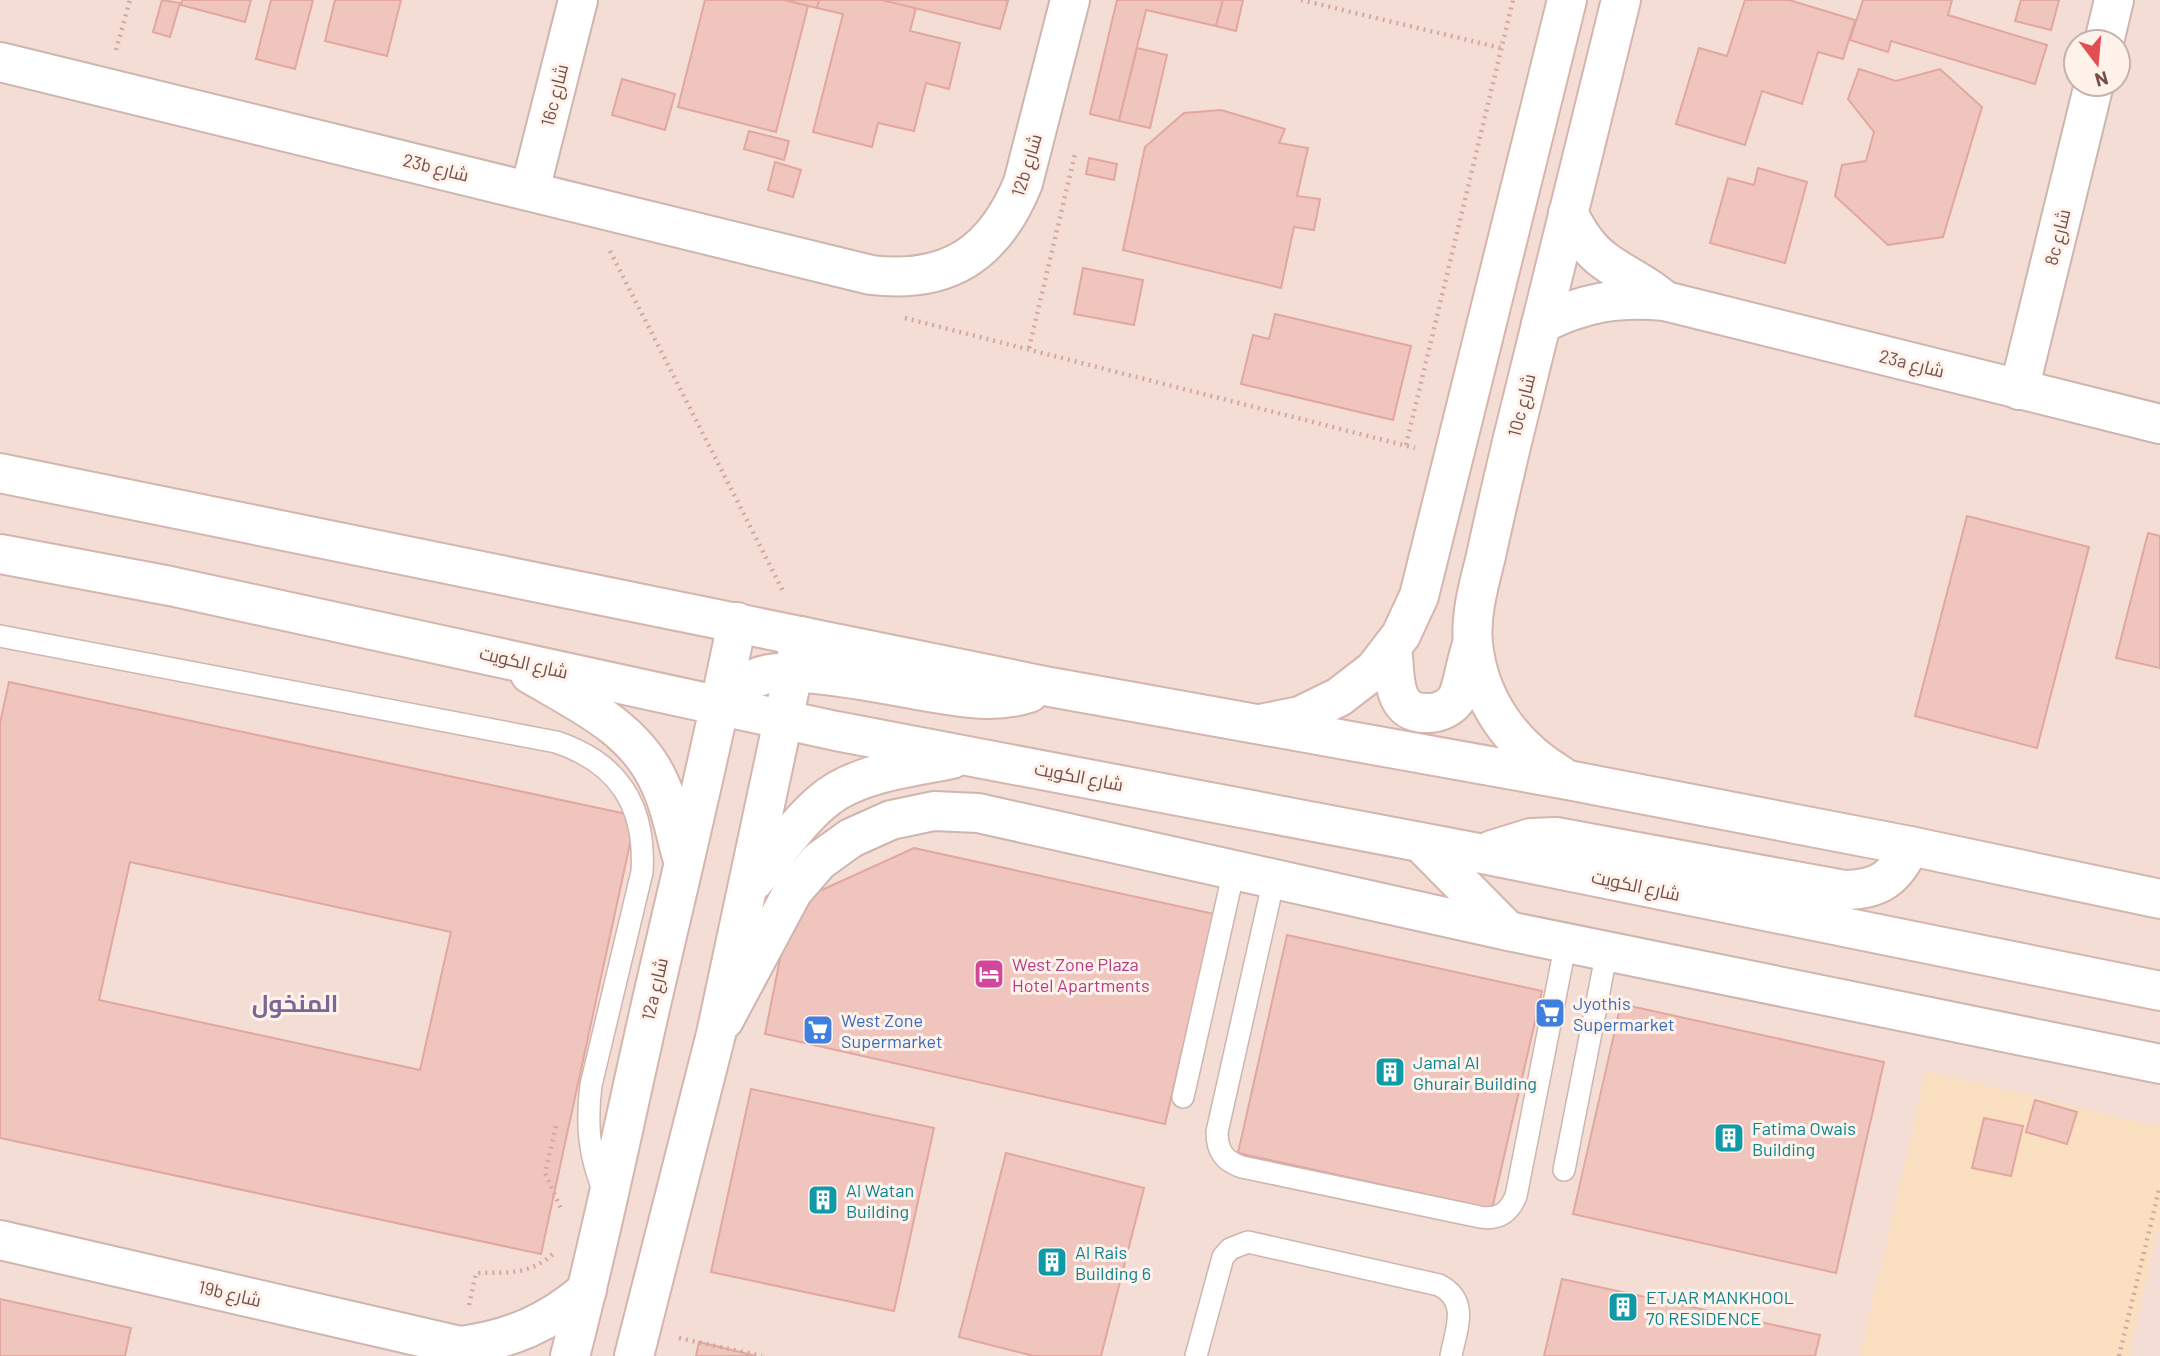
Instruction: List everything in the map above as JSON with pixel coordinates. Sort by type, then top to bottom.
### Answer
[{"type":"street","name":"16c شارع","points":[[530,190],[579,0]]},
{"type":"street","name":"12b شارع","points":[[871,275],[894,278],[941,270],[962,261],[983,246],[1000,228],[1014,206],[1023,183],[1070,0]]},
{"type":"street","points":[[1257,724],[1300,716],[1339,697],[1374,670],[1401,635],[1419,596],[1567,0]]},
{"type":"street","name":"10c شارع","points":[[1568,780],[1538,762],[1513,738],[1493,710],[1480,677],[1473,643],[1477,596],[1621,0]]},
{"type":"street","points":[[2107,28],[2114,0]]},
{"type":"street","name":"23b شارع","points":[[0,62],[871,275]]},
{"type":"street","name":"8c شارع","points":[[2019,390],[2091,98]]},
{"type":"street","name":"23a شارع","points":[[1568,213],[1588,246],[1603,260],[1643,283],[1665,301]]},
{"type":"street","name":"23a شارع","points":[[1541,324],[1573,309],[1603,301],[1665,301],[2160,424]]},
{"type":"street","points":[[0,473],[737,622],[795,637],[846,677],[965,698],[1006,698],[1050,687],[1568,780],[1910,846],[2160,899]]},
{"type":"street","name":"شارع الكويت","points":[[0,554],[170,586],[501,656],[784,720],[1483,853],[2160,991]]},
{"type":"street","name":"12a شارع","points":[[570,1356],[720,707],[737,622]]},
{"type":"street","points":[[720,707],[734,691],[752,679],[773,673],[795,637]]},
{"type":"street","points":[[637,1343],[716,1034],[784,720],[795,637]]},
{"type":"street","points":[[1392,647],[1398,696],[1415,712],[1426,714],[1448,708],[1456,699],[1473,643]]},
{"type":"street","points":[[501,656],[611,722],[642,753],[666,796],[683,862]]},
{"type":"street","points":[[747,889],[804,821],[836,791],[880,774],[969,755]]},
{"type":"street","points":[[716,1034],[793,891],[819,861],[851,838],[891,820],[934,811],[978,813],[1508,931],[2160,1064]]},
{"type":"street","points":[[1483,853],[1531,838],[1556,838],[1853,890],[1877,884],[1892,875],[1903,862],[1910,846]]},
{"type":"street","points":[[1420,842],[1508,931]]},
{"type":"street","name":"19b شارع","points":[[0,1240],[467,1351],[515,1335],[566,1309],[587,1290]]},
{"type":"lane","points":[[0,636],[556,742],[597,760],[614,775],[629,796],[639,820],[643,846],[642,872],[591,1085],[589,1143],[595,1171],[606,1198]]},
{"type":"lane","points":[[1183,1097],[1234,870]]},
{"type":"lane","points":[[1274,879],[1217,1132],[1220,1151],[1225,1159],[1242,1167],[1480,1217],[1490,1218],[1507,1212],[1516,1196],[1566,942]]},
{"type":"lane","points":[[1563,1170],[1607,951]]},
{"type":"lane","points":[[1196,1356],[1223,1257],[1238,1244],[1248,1242],[1440,1285],[1449,1290],[1459,1307],[1451,1356]]},
{"type":"path","points":[[106,88],[130,0]]},
{"type":"path","points":[[1301,0],[1501,48]]},
{"type":"path","points":[[1406,445],[1513,0]]},
{"type":"path","points":[[1029,348],[1076,147]]},
{"type":"path","points":[[608,247],[795,637]]},
{"type":"path","points":[[2119,1356],[2160,1186]]},
{"type":"path","points":[[637,1343],[762,1356]]},
{"type":"shaded area","points":[[0,0],[2160,0],[2160,1356],[0,1356]]},
{"type":"sand","points":[[1926,1071],[2160,1127],[2160,1220],[2129,1356],[1860,1356]]},
{"type":"building","points":[[162,0],[180,3],[170,37],[153,32]]},
{"type":"building","points":[[182,0],[251,0],[245,22],[181,5]]},
{"type":"building","points":[[271,0],[313,0],[295,69],[256,59]]},
{"type":"building","points":[[335,0],[401,0],[387,56],[325,41]]},
{"type":"building","points":[[705,0],[785,0],[808,6],[776,132],[678,107]]},
{"type":"building","points":[[785,0],[819,0],[817,8]]},
{"type":"building","points":[[819,0],[882,0],[916,8],[910,31],[960,43],[949,89],[926,83],[914,131],[878,123],[872,147],[813,132],[843,14],[817,8]]},
{"type":"building","points":[[882,0],[1004,0],[1008,1],[1000,29]]},
{"type":"building","points":[[1117,0],[1223,0],[1216,26],[1146,10],[1119,121],[1090,114]]},
{"type":"building","points":[[1223,0],[1243,0],[1236,31],[1216,26]]},
{"type":"building","points":[[1745,0],[1789,0],[1855,20],[1843,59],[1818,52],[1802,104],[1762,91],[1745,145],[1676,124],[1699,48],[1727,56]]},
{"type":"building","points":[[1863,0],[1952,0],[1948,15],[2047,45],[2035,84],[1891,41],[1888,52],[1850,40]]},
{"type":"building","points":[[2021,0],[2059,0],[2051,30],[2015,21]]},
{"type":"building","points":[[1137,48],[1167,55],[1150,128],[1119,121]]},
{"type":"building","points":[[1859,69],[1896,81],[1940,69],[1982,107],[1943,237],[1888,245],[1835,196],[1842,165],[1866,161],[1874,132],[1848,99]]},
{"type":"building","points":[[622,79],[675,94],[665,130],[612,115]]},
{"type":"building","points":[[1221,110],[1285,129],[1279,143],[1308,148],[1297,196],[1320,199],[1314,230],[1294,227],[1281,288],[1123,250],[1145,147],[1184,113]]},
{"type":"building","points":[[749,131],[789,141],[784,160],[744,149]]},
{"type":"building","points":[[1089,158],[1117,164],[1114,180],[1086,174]]},
{"type":"building","points":[[775,162],[801,170],[793,197],[768,190]]},
{"type":"building","points":[[1758,168],[1807,182],[1785,263],[1710,243],[1728,178],[1754,185]]},
{"type":"building","points":[[1083,268],[1143,280],[1134,325],[1074,314]]},
{"type":"building","points":[[1275,314],[1411,346],[1393,420],[1241,384],[1253,335],[1269,339]]},
{"type":"building","points":[[1967,516],[2089,547],[2037,748],[1915,716]]},
{"type":"building","points":[[2148,533],[2160,536],[2160,668],[2116,658]]},
{"type":"building","points":[[9,682],[636,816],[541,1254],[0,1138],[0,723]],"holes":[[[130,862],[451,932],[420,1070],[99,1000]]]},
{"type":"building","name":"West Zone Plaza Hotel Apartments","points":[[914,848],[1214,914],[1165,1124],[765,1034],[791,904]]},
{"type":"building","name":"Jamal Al Ghurair Building","points":[[1287,935],[1542,991],[1492,1209],[1238,1153]]},
{"type":"building","name":"Fatima Owais Building","points":[[1621,1004],[1884,1062],[1836,1273],[1573,1214]]},
{"type":"building","name":"Al Watan Building","points":[[751,1089],[934,1128],[894,1311],[711,1272]]},
{"type":"building","points":[[2035,1100],[2077,1112],[2067,1144],[2026,1132]]},
{"type":"building","points":[[1984,1118],[2023,1126],[2011,1176],[1972,1168]]},
{"type":"building","name":"Al Rais Building 6","points":[[1006,1153],[1144,1188],[1101,1356],[1034,1356],[959,1337]]},
{"type":"building","name":"ETJAR MANKHOOL 70 RESIDENCE","points":[[1562,1279],[1820,1335],[1815,1356],[1544,1356]]},
{"type":"building","points":[[0,1299],[131,1328],[125,1356],[0,1356]]},
{"type":"building","points":[[699,1342],[756,1356],[696,1356]]},
{"type":"place","name":"West Zone Plaza Hotel Apartments","points":[[989,974]]},
{"type":"place","name":"Jyothis Supermarket","points":[[1550,1013]]},
{"type":"place","name":"West Zone Supermarket","points":[[818,1030]]},
{"type":"place","name":"Jamal Al Ghurair Building","points":[[1390,1072]]},
{"type":"place","name":"Fatima Owais Building","points":[[1729,1138]]},
{"type":"place","name":"Al Watan Building","points":[[823,1200]]},
{"type":"place","name":"Al Rais Building 6","points":[[1052,1262]]},
{"type":"place","name":"ETJAR MANKHOOL 70 RESIDENCE","points":[[1623,1307]]},
{"type":"district","name":"المنخول","points":[[295,1002]]}]
